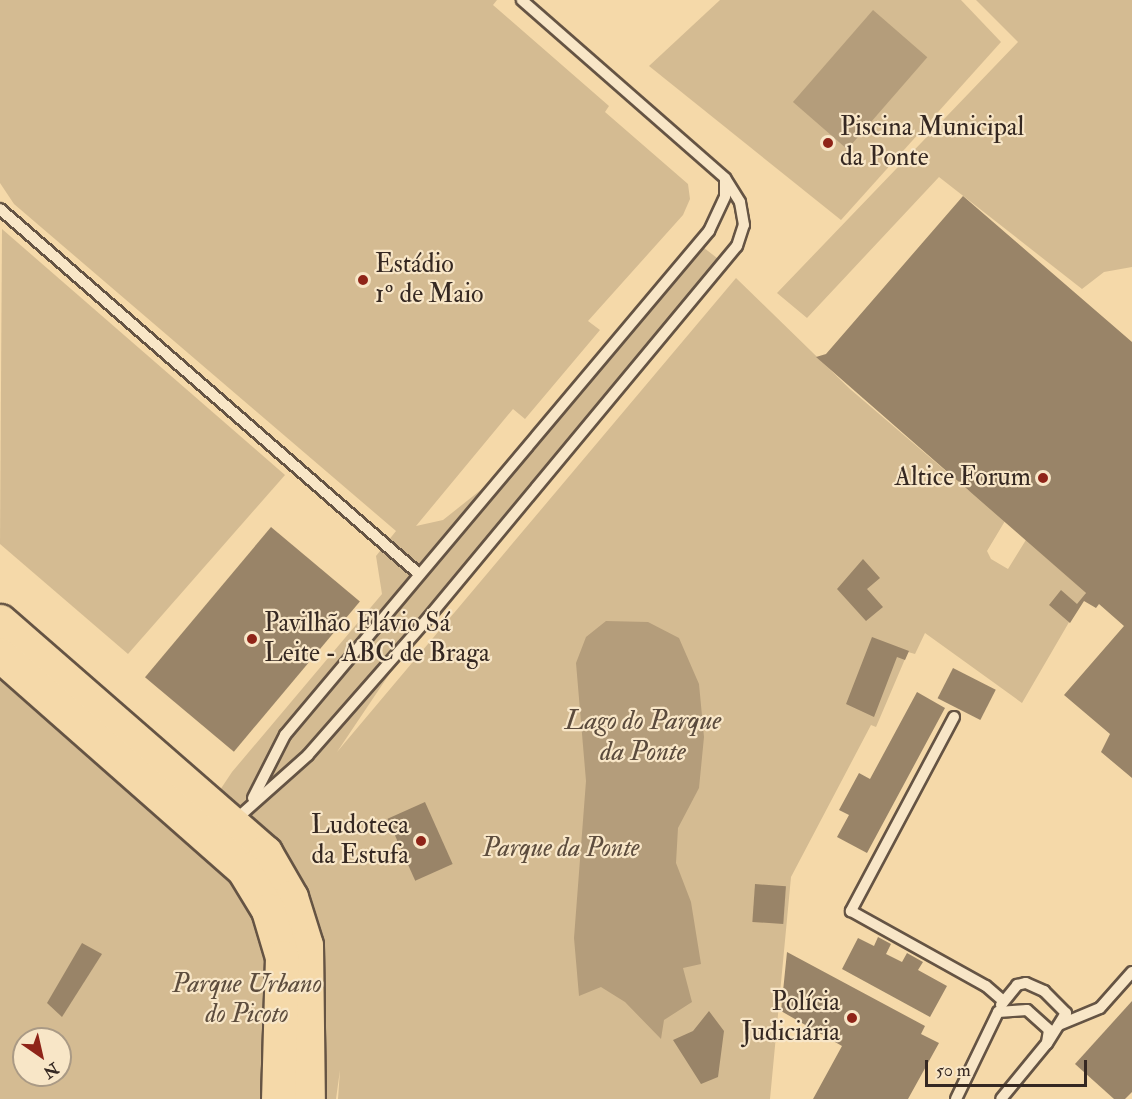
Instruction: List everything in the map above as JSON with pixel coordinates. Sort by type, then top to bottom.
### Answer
[{"type":"main road","points":[[0,621],[265,852],[291,897],[306,945],[308,1099]]},
{"type":"main road","points":[[0,655],[232,825],[243,869],[268,910],[282,957],[278,1099]]},
{"type":"lane","points":[[232,825],[323,738],[726,265],[744,225],[740,202],[725,178],[522,0]]},
{"type":"lane","points":[[232,825],[285,735],[709,231],[725,196],[725,178]]},
{"type":"lane","points":[[0,209],[419,574]]},
{"type":"lane","points":[[954,717],[851,911],[986,986],[1003,1001]]},
{"type":"lane","points":[[1049,1030],[1100,1008],[1132,972]]},
{"type":"lane","points":[[956,1099],[1003,1001],[1026,983],[1061,1006],[1066,1013],[1062,1024],[1000,1099]]},
{"type":"lane","points":[[998,1012],[1027,1010],[1049,1030]]},
{"type":"lane","points":[[1047,1043],[1049,1030]]},
{"type":"green space","points":[[0,0],[497,0],[493,5],[609,106],[605,112],[688,184],[690,199],[683,215],[588,321],[600,330],[525,419],[513,409],[416,526],[443,520],[511,466],[699,244],[726,265],[423,624],[337,752],[736,278],[850,389],[968,490],[1008,516],[987,551],[991,559],[1008,569],[1029,535],[1042,554],[1086,593],[1022,703],[925,633],[915,654],[908,652],[876,727],[871,725],[791,877],[770,1099],[338,1099],[340,1070],[336,1099],[0,1099],[0,681],[186,841],[232,772],[382,594],[376,556],[396,531],[14,204],[0,183]]},
{"type":"green space","name":"Piscina Municipal da Ponte","points":[[720,0],[961,0],[1001,42],[841,220],[649,66]]},
{"type":"green space","points":[[976,0],[1132,0],[1132,267],[1104,272],[1082,289],[939,177],[807,318],[777,293],[1018,42]]},
{"type":"green space","points":[[2,229],[285,475],[128,654],[0,544]]},
{"type":"water","points":[[873,10],[927,57],[847,149],[793,102]]},
{"type":"water","name":"Lago do Parque da Ponte","points":[[606,621],[648,622],[679,638],[699,684],[704,737],[699,788],[678,828],[676,863],[691,902],[701,964],[683,968],[692,1002],[664,1020],[661,1039],[625,1002],[601,987],[579,996],[574,938],[586,781],[576,663],[586,637]]},
{"type":"building","name":"Altice Forum","points":[[963,196],[1132,342],[1132,778],[1101,752],[1110,734],[1064,695],[1124,626],[1099,604],[1096,608],[1084,601],[1070,623],[1049,605],[1061,590],[1077,604],[1086,593],[816,357],[826,354]]},
{"type":"building","name":"Pavilhão Flávio Sá Leite - ABC de Braga","points":[[271,527],[360,602],[234,752],[145,677]]},
{"type":"building","points":[[863,559],[880,578],[867,589],[883,607],[866,621],[837,589]]},
{"type":"building","points":[[872,637],[909,651],[905,660],[897,657],[874,717],[846,704]]},
{"type":"building","points":[[953,668],[996,690],[980,720],[938,698]]},
{"type":"building","points":[[917,692],[945,708],[867,853],[837,837],[849,815],[839,810],[859,773],[870,779]]},
{"type":"building","name":"Ludoteca da Estufa","points":[[425,802],[453,864],[415,881],[388,819]]},
{"type":"building","points":[[755,884],[786,886],[783,924],[752,922]]},
{"type":"building","points":[[878,937],[891,944],[886,954],[902,962],[907,953],[923,962],[918,970],[947,986],[930,1017],[842,969],[858,938],[874,946]]},
{"type":"building","points":[[82,943],[102,954],[62,1017],[47,1003]]},
{"type":"building","name":"Polícia Judiciária","points":[[787,952],[925,1026],[921,1034],[939,1043],[908,1099],[813,1099],[842,1046],[781,1011]]},
{"type":"building","points":[[1132,1001],[1132,1092],[1125,1099],[1114,1099],[1075,1064]]},
{"type":"building","points":[[709,1011],[724,1031],[718,1077],[701,1084],[673,1040],[693,1031]]},
{"type":"place","name":"Piscina Municipal da Ponte","points":[[828,143]]},
{"type":"place","name":"Estádio 1º de Maio","points":[[363,280]]},
{"type":"place","name":"Altice Forum","points":[[1043,478]]},
{"type":"place","name":"Pavilhão Flávio Sá Leite - ABC de Braga","points":[[252,639]]},
{"type":"place","name":"Ludoteca da Estufa","points":[[421,841]]},
{"type":"place","name":"Polícia Judiciária","points":[[852,1018]]},
{"type":"park label","name":"Parque da Ponte","points":[[561,849]]},
{"type":"park label","name":"Parque Urbano do Picoto","points":[[247,1000]]}]
